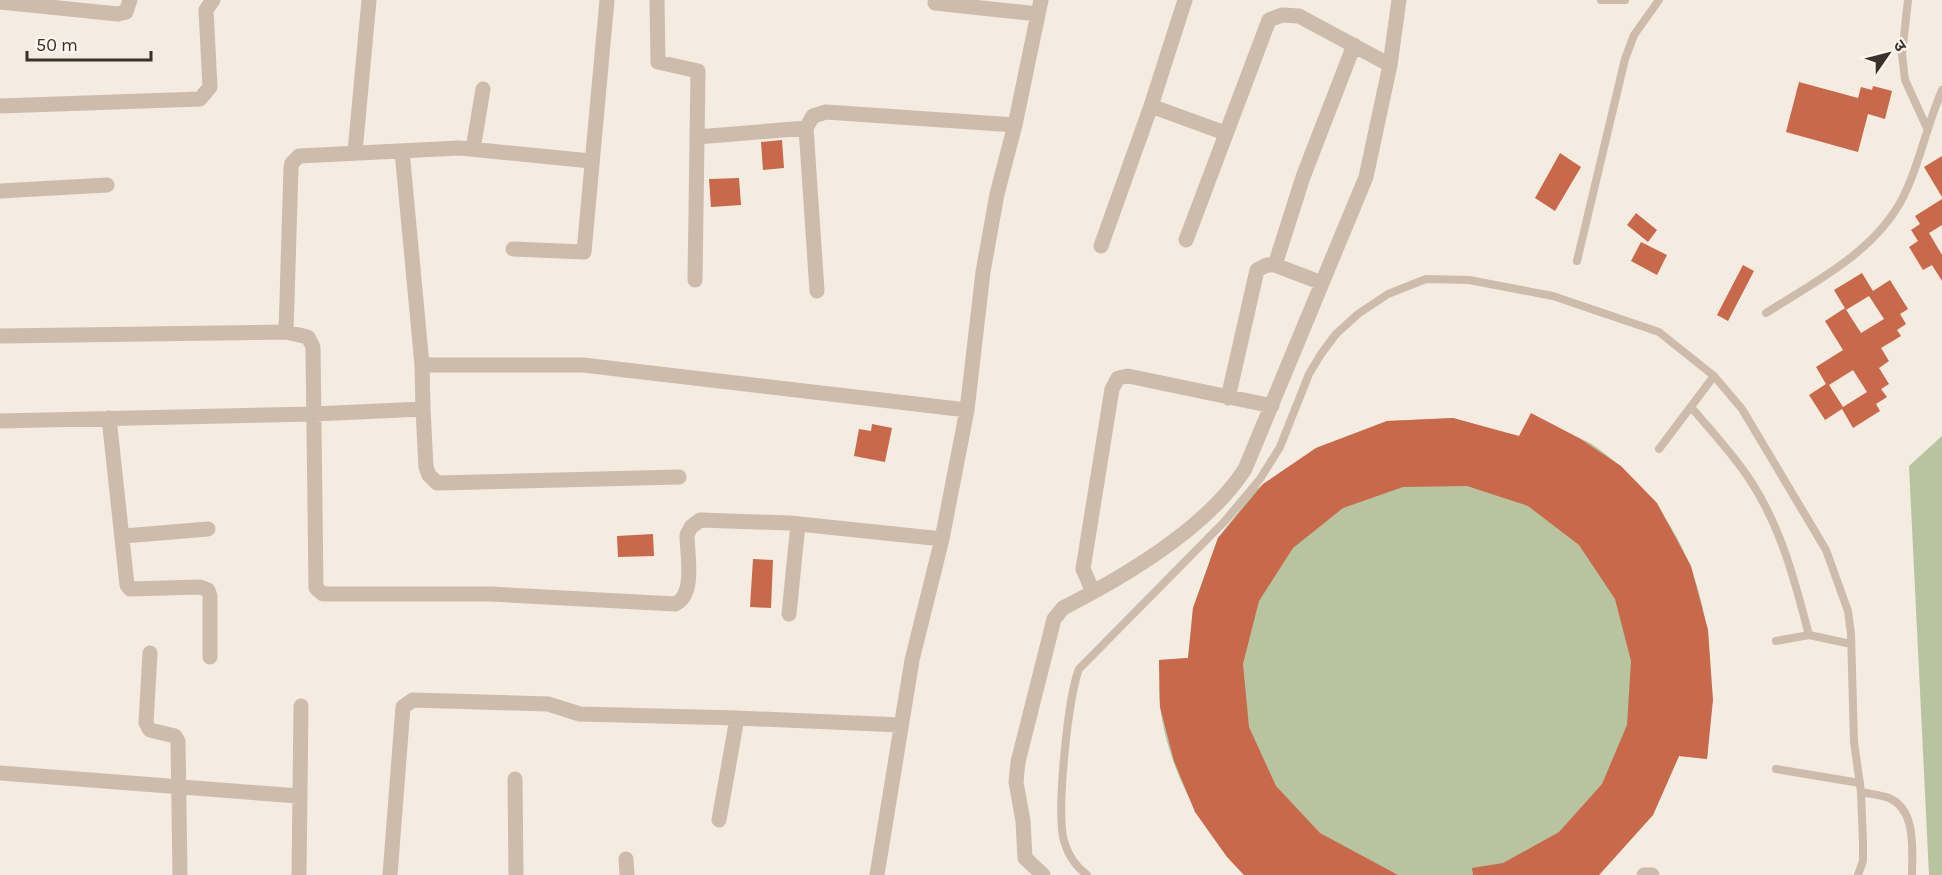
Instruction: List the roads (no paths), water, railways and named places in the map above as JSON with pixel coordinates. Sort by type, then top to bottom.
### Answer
[{"type":"street","points":[[0,2],[118,14],[126,12],[130,0]]},
{"type":"street","points":[[0,106],[200,99],[210,87],[206,10],[213,0]]},
{"type":"street","points":[[355,152],[369,0]]},
{"type":"street","points":[[513,249],[584,252],[607,0]]},
{"type":"street","points":[[657,0],[658,62],[698,71],[695,280]]},
{"type":"street","points":[[1101,246],[1152,106],[1185,0]]},
{"type":"street","points":[[1043,875],[1028,870],[1023,851],[1023,821],[1016,782],[1018,762],[1054,619],[1063,608],[1142,564],[1212,507],[1245,469],[1366,177],[1390,65],[1399,0]]},
{"type":"street","points":[[877,875],[912,660],[942,539],[967,410],[983,272],[997,194],[1016,124],[1040,7],[935,3]]},
{"type":"street","points":[[1186,240],[1269,20],[1282,15],[1299,16],[1390,65]]},
{"type":"street","points":[[1275,265],[1303,177],[1354,45]]},
{"type":"street","points":[[473,149],[483,89]]},
{"type":"street","points":[[1152,106],[1225,133]]},
{"type":"street","points":[[818,291],[806,128],[813,116],[826,112],[1016,124]]},
{"type":"street","points":[[697,137],[806,128]]},
{"type":"street","points":[[286,332],[292,163],[299,156],[473,149],[591,161]]},
{"type":"street","points":[[402,151],[422,365],[426,467],[429,476],[437,483],[679,477]]},
{"type":"street","points":[[0,191],[107,185]]},
{"type":"street","points":[[1228,398],[1254,275],[1261,267],[1275,265],[1322,283]]},
{"type":"street","points":[[0,336],[286,332],[305,335],[313,343],[316,588],[323,594],[491,594],[675,604],[683,600],[688,589],[687,535],[695,523],[715,519],[798,524],[942,539]]},
{"type":"street","points":[[422,365],[583,365],[967,410]]},
{"type":"street","points":[[1093,592],[1083,569],[1115,383],[1118,378],[1128,376],[1272,406]]},
{"type":"street","points":[[0,421],[313,414],[423,409]]},
{"type":"street","points":[[109,418],[128,588],[200,587],[208,590],[210,596],[210,657]]},
{"type":"street","points":[[789,614],[798,524]]},
{"type":"street","points":[[123,536],[208,529]]},
{"type":"street","points":[[150,652],[146,723],[150,730],[177,739],[180,875]]},
{"type":"street","points":[[390,875],[403,707],[409,701],[417,699],[548,704],[580,714],[737,717],[901,725]]},
{"type":"street","points":[[299,875],[298,796],[301,706]]},
{"type":"street","points":[[719,820],[737,717]]},
{"type":"street","points":[[0,773],[298,796]]},
{"type":"street","points":[[515,779],[516,875]]},
{"type":"street","points":[[626,859],[627,875]]},
{"type":"street","points":[[1644,875],[1652,875]]},
{"type":"lane","points":[[1601,0],[1625,0]]},
{"type":"lane","points":[[1577,261],[1625,59],[1634,35],[1659,0]]},
{"type":"lane","points":[[1908,0],[1902,54],[1904,73],[1927,128]]},
{"type":"lane","points":[[1766,313],[1854,255],[1881,231],[1901,202],[1942,90]]},
{"type":"lane","points":[[1087,875],[1073,861],[1068,851],[1061,822],[1070,709],[1073,684],[1079,669],[1224,522],[1260,479],[1280,447],[1309,374],[1336,334],[1358,314],[1388,294],[1426,279],[1469,280],[1553,296],[1659,332],[1714,376],[1742,409],[1826,550],[1848,610],[1854,742],[1861,792],[1863,861],[1858,875]]},
{"type":"lane","points":[[1659,449],[1714,376]]},
{"type":"lane","points":[[1691,407],[1728,450],[1763,502],[1792,570],[1809,635]]},
{"type":"lane","points":[[1776,641],[1809,635],[1851,644]]},
{"type":"lane","points":[[1776,769],[1860,783]]},
{"type":"lane","points":[[1861,792],[1889,798],[1905,812],[1911,839],[1912,875]]}]
